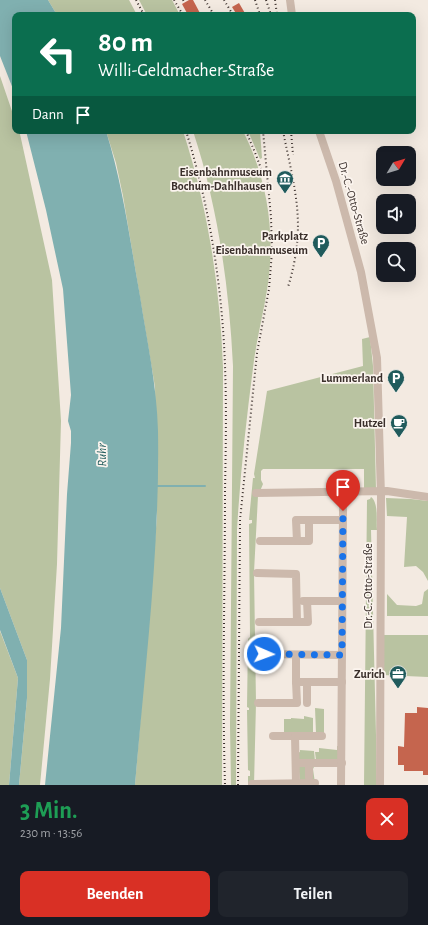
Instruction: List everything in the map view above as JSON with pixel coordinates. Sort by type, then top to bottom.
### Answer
[{"type":"street","points":[[290,0],[292,12]]},
{"type":"street","name":"Dr.-C.-Otto-Straße","points":[[320,134],[336,181],[361,272],[377,358],[380,491],[380,785]]},
{"type":"street","points":[[256,493],[343,496],[388,491],[428,497]]},
{"type":"street","points":[[341,785],[343,511]]},
{"type":"street","points":[[296,541],[296,520],[343,520]]},
{"type":"street","points":[[260,541],[309,541],[309,520]]},
{"type":"street","points":[[257,573],[296,574],[297,622]]},
{"type":"street","points":[[296,601],[342,601]]},
{"type":"street","points":[[259,622],[308,622],[307,601]]},
{"type":"street","points":[[264,654],[342,655]]},
{"type":"street","points":[[296,655],[297,703]]},
{"type":"street","points":[[296,682],[342,682]]},
{"type":"street","points":[[258,703],[310,703],[307,682]]},
{"type":"street","points":[[273,736],[322,736]]},
{"type":"street","points":[[295,736],[296,783]]},
{"type":"street","points":[[296,763],[342,764]]},
{"type":"street","points":[[252,784],[296,783],[312,780],[309,763]]},
{"type":"green space","points":[[48,0],[129,0],[135,12],[55,12]]},
{"type":"green space","points":[[139,0],[172,0],[178,12],[145,12]]},
{"type":"green space","points":[[0,76],[12,111],[12,134],[20,134],[52,280],[61,421],[57,564],[50,679],[40,785],[19,785],[27,698],[27,660],[0,588]]},
{"type":"green space","points":[[107,134],[184,134],[206,218],[216,277],[223,367],[222,785],[135,785],[157,516],[155,387],[123,196],[116,163]]},
{"type":"green space","points":[[194,134],[244,134],[259,169],[268,209],[270,229],[270,270],[250,388],[237,530],[236,785],[231,785],[230,726],[233,366],[229,306],[221,247],[216,218]]},
{"type":"green space","points":[[249,134],[260,134],[262,158],[260,159]]},
{"type":"green space","points":[[370,337],[373,366],[376,489],[364,489],[364,469],[263,469],[261,471],[261,480],[263,484],[258,496],[254,572],[256,703],[254,785],[248,785],[248,776],[250,776],[250,771],[248,770],[247,710],[249,710],[247,707],[248,639],[250,637],[249,524],[252,523],[252,520],[249,520],[253,478],[255,478],[254,474],[267,391],[363,366],[362,339]]},
{"type":"green space","points":[[371,497],[374,500],[376,508],[377,530],[371,530],[376,785],[364,785],[367,500]]},
{"type":"green space","points":[[386,498],[428,501],[428,581],[423,572],[416,566],[404,567],[407,517],[387,516]]},
{"type":"green space","points":[[428,589],[428,616],[387,616],[387,594],[397,605],[416,606],[422,604],[424,592]]},
{"type":"green space","points":[[0,631],[18,678],[9,785],[0,785]]},
{"type":"green space","points":[[383,635],[428,635],[428,677],[383,675]]},
{"type":"green space","points":[[315,708],[324,709],[324,733],[316,733]]},
{"type":"green space","points":[[304,716],[313,718],[313,733],[284,732],[284,719],[304,719]]},
{"type":"green space","points":[[337,746],[340,746],[340,760],[316,760],[315,752],[319,752],[319,748],[337,750]]},
{"type":"green space","points":[[300,750],[314,751],[315,761],[313,762],[313,769],[315,783],[300,781],[297,753],[300,752]]},
{"type":"water","points":[[0,0],[48,0],[55,12],[12,12],[12,86],[0,56]]},
{"type":"water","name":"Ruhr","points":[[27,134],[107,134],[122,192],[149,347],[154,380],[158,431],[157,520],[151,608],[135,785],[45,785],[61,628],[67,494],[71,443],[71,431],[68,421],[71,395],[63,289],[46,210]]},
{"type":"water","points":[[0,588],[27,660],[27,698],[19,785],[9,785],[18,678],[0,630]]},
{"type":"building","points":[[189,0],[193,0],[199,12],[186,12],[182,4]]},
{"type":"building","points":[[239,3],[244,12],[235,12],[232,7]]},
{"type":"building","points":[[417,707],[428,708],[428,775],[423,775],[423,771],[404,771],[404,765],[398,765],[398,746],[404,747],[405,713],[417,713]]},
{"type":"waterway","points":[[156,486],[205,486]]},
{"type":"tunnel","points":[[343,499],[343,511]]},
{"type":"railway","points":[[136,0],[142,12]]},
{"type":"railway","points":[[174,0],[181,12]]},
{"type":"railway","points":[[205,0],[212,12]]},
{"type":"railway","points":[[224,0],[231,12]]},
{"type":"railway","points":[[255,0],[259,12]]},
{"type":"railway","points":[[266,0],[270,12]]},
{"type":"railway","points":[[275,0],[277,12]]},
{"type":"railway","points":[[187,134],[200,180],[210,229],[221,304],[224,349],[226,410],[224,675],[225,785]]},
{"type":"railway","points":[[247,134],[263,174]]},
{"type":"railway","points":[[238,785],[240,520],[257,353],[269,289],[272,252],[271,217],[263,134]]},
{"type":"railway","points":[[284,134],[295,190],[298,226],[294,265],[288,287]]},
{"type":"railway","points":[[291,134],[293,155]]},
{"type":"place","name":"Eisenbahnmuseum Bochum-Dahlhausen","points":[[285,194]]},
{"type":"place","name":"Parkplatz Eisenbahnmuseum","points":[[321,258]]},
{"type":"place","name":"Lummerland","points":[[396,393]]},
{"type":"place","name":"Hutzel","points":[[399,438]]},
{"type":"place","name":"Zurich","points":[[398,689]]},
{"type":"route","points":[[264,654],[342,655],[343,511]]}]
